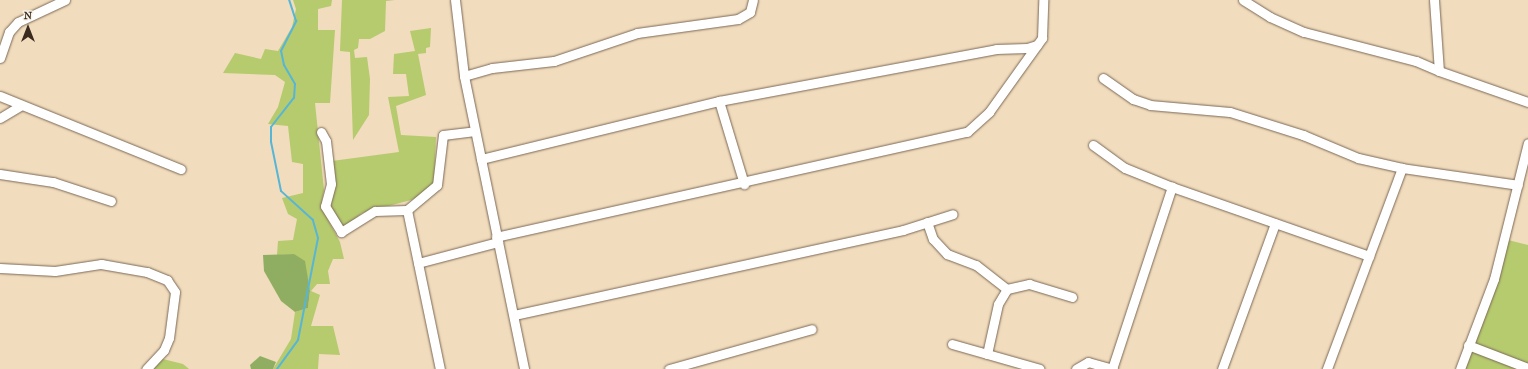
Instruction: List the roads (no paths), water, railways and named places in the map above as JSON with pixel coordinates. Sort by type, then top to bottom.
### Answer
[{"type":"street","points":[[0,58],[9,32],[18,22],[65,0]]},
{"type":"street","points":[[454,0],[464,76],[524,369]]},
{"type":"street","points":[[464,76],[492,68],[554,61],[637,33],[738,19],[750,12],[752,0]]},
{"type":"street","points":[[418,263],[497,239],[744,184],[967,132],[989,112],[1042,38],[1043,0]]},
{"type":"street","points":[[1243,0],[1270,17],[1304,32],[1416,60],[1439,71],[1528,102]]},
{"type":"street","points":[[1434,0],[1439,71]]},
{"type":"street","points":[[481,159],[719,101],[996,49],[1037,45]]},
{"type":"street","points":[[1103,78],[1133,99],[1150,104],[1230,112],[1303,135],[1358,158],[1402,168],[1518,185]]},
{"type":"street","points":[[0,96],[20,106],[181,169]]},
{"type":"street","points":[[719,101],[744,184]]},
{"type":"street","points":[[0,118],[20,106]]},
{"type":"street","points":[[321,132],[326,141],[331,184],[325,206],[336,229],[342,232],[375,211],[407,210],[437,184],[442,135],[475,131]]},
{"type":"street","points":[[1460,369],[1494,280],[1528,143]]},
{"type":"street","points":[[1093,145],[1125,168],[1172,187],[1369,256]]},
{"type":"street","points":[[1327,369],[1402,168]]},
{"type":"street","points":[[0,174],[53,182],[111,201]]},
{"type":"street","points":[[1076,369],[1088,362],[1112,369],[1172,187]]},
{"type":"street","points":[[407,210],[440,369]]},
{"type":"street","points":[[514,315],[927,222],[953,214]]},
{"type":"street","points":[[927,222],[933,239],[948,254],[976,265],[1007,289]]},
{"type":"street","points":[[1222,369],[1275,223]]},
{"type":"street","points":[[0,268],[55,270],[101,264],[147,272],[167,280],[175,292],[169,338],[164,350],[146,369]]},
{"type":"street","points":[[987,354],[998,304],[1007,289],[1029,284],[1072,297]]},
{"type":"street","points":[[668,369],[679,369],[812,329]]},
{"type":"street","points":[[952,344],[1040,369]]},
{"type":"street","points":[[1468,345],[1528,368]]},
{"type":"waterway","points":[[277,369],[298,340],[318,238],[313,220],[281,191],[271,142],[271,127],[294,98],[295,84],[284,65],[281,51],[296,21],[289,0]]}]
